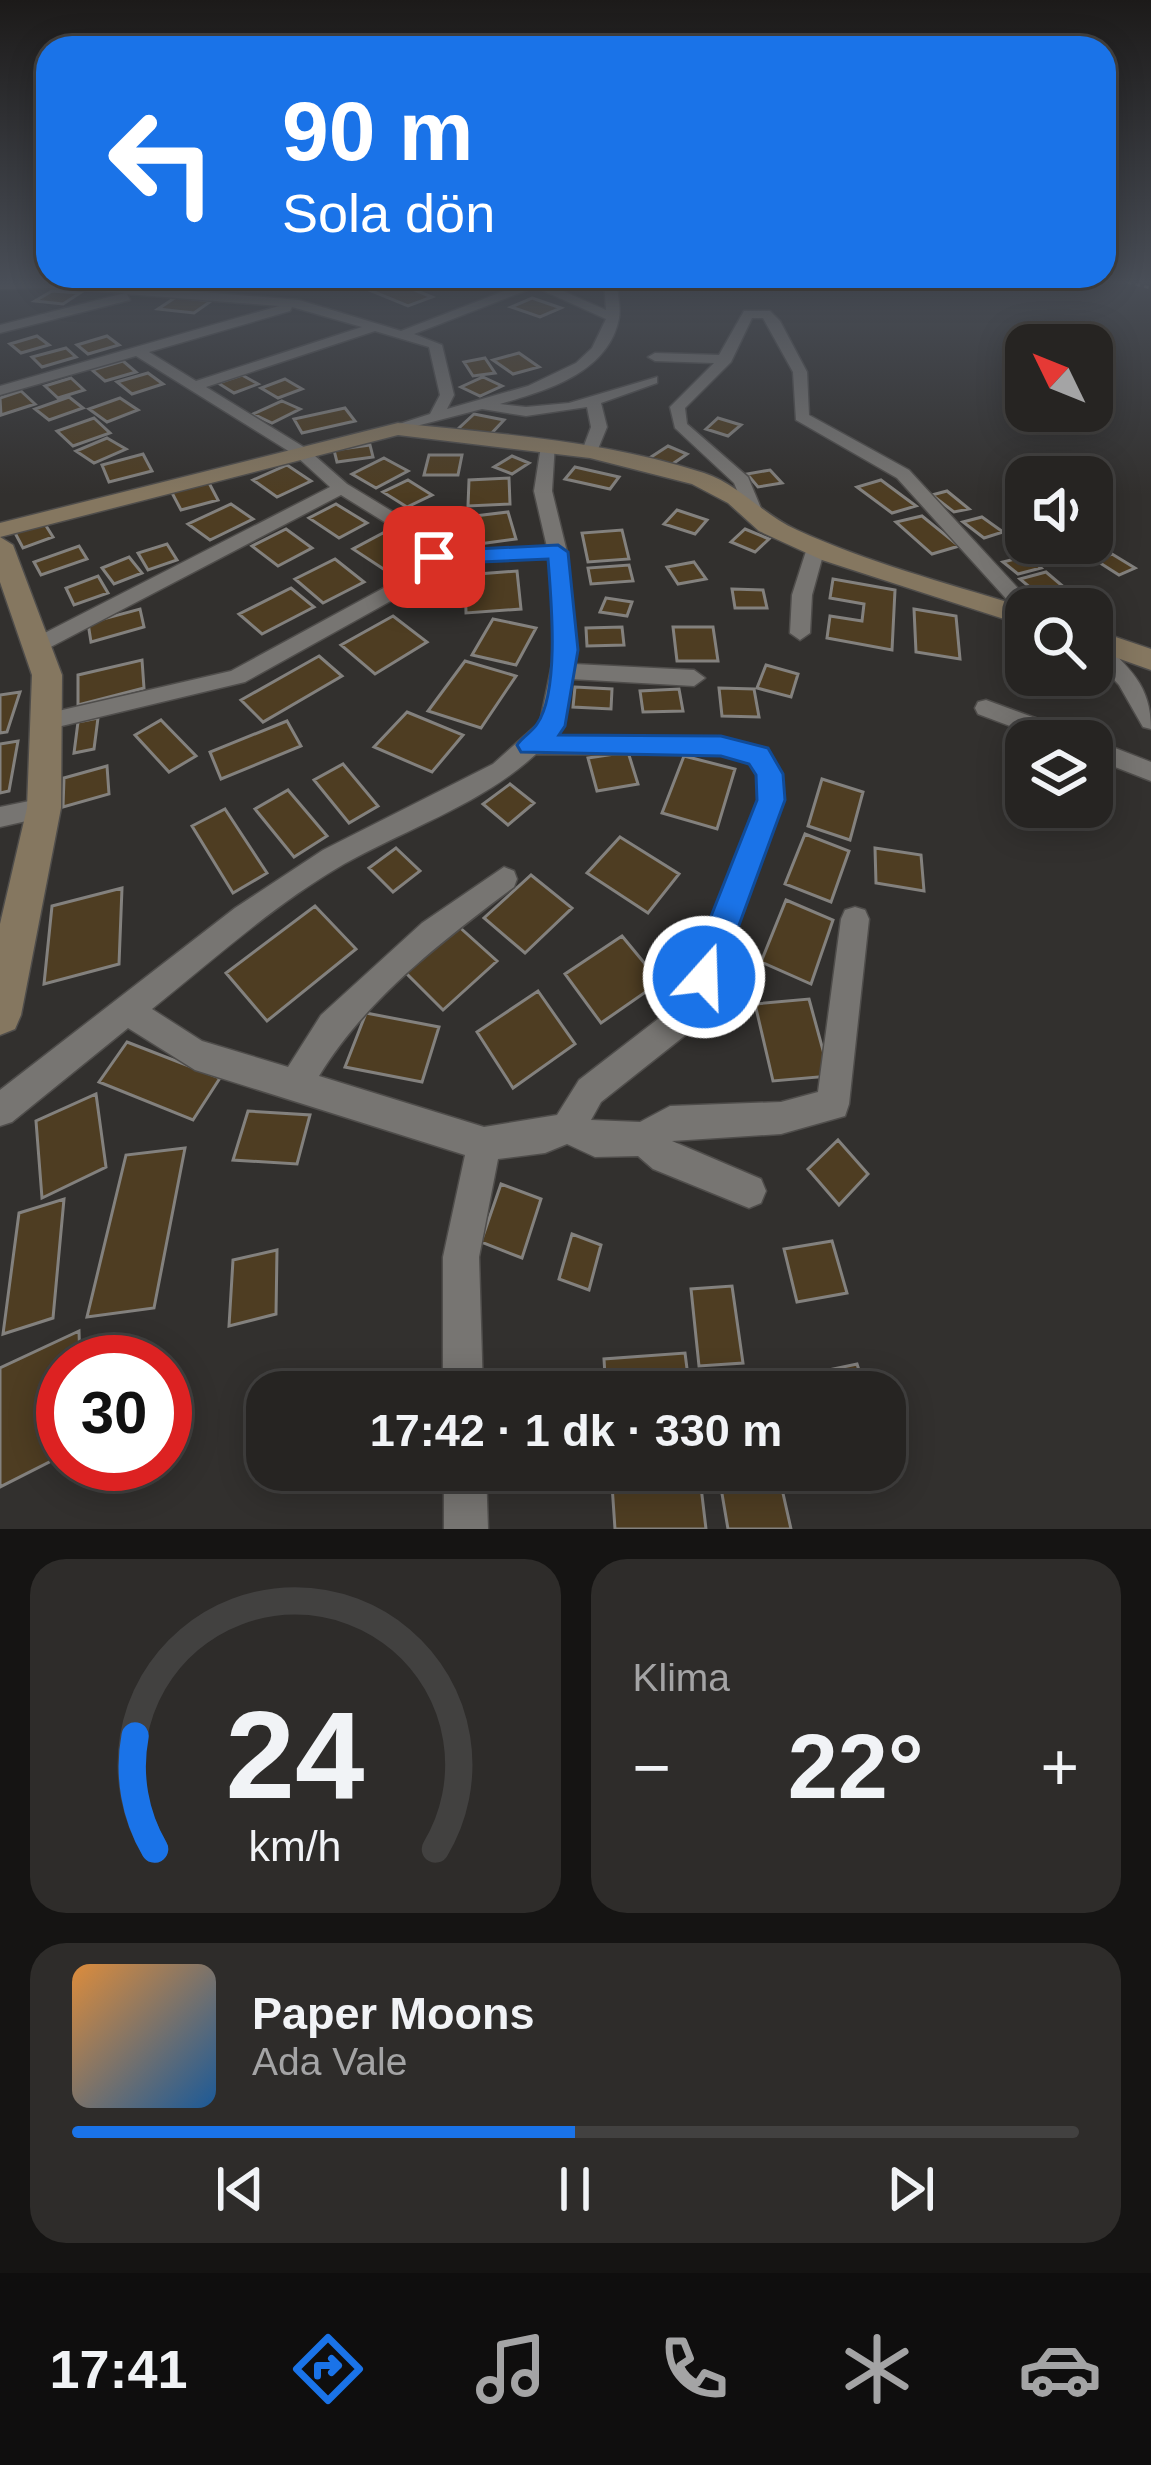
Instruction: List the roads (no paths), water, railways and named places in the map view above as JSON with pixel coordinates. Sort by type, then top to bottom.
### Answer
[{"type":"street","points":[[0,391],[137,351]]},
{"type":"street","points":[[46,722],[237,677],[434,569],[434,545],[341,488],[302,452],[139,351]]},
{"type":"street","points":[[195,386],[301,351]]},
{"type":"street","points":[[436,413],[447,395],[437,351]]},
{"type":"street","points":[[0,530],[398,429],[436,413],[484,405],[561,376],[596,351]]},
{"type":"street","points":[[733,351],[716,374],[677,407],[680,425],[742,481],[754,513]]},
{"type":"street","points":[[788,351],[800,372],[801,417],[903,474],[1005,589]]},
{"type":"street","points":[[655,358],[726,359]]},
{"type":"street","points":[[484,405],[515,415],[593,402],[652,380]]},
{"type":"street","points":[[590,451],[599,427],[593,402]]},
{"type":"street","points":[[398,429],[590,451],[700,479],[768,526],[816,548],[1005,606]]},
{"type":"street","points":[[0,1110],[245,917],[332,858],[502,771],[551,726],[566,650],[558,552],[543,491],[549,446]]},
{"type":"street","points":[[36,646],[341,488]]},
{"type":"street","points":[[0,545],[8,590],[46,675],[44,808],[0,1015]]},
{"type":"street","points":[[800,633],[802,595],[816,548]]},
{"type":"street","points":[[434,557],[558,552]]},
{"type":"street","points":[[1113,648],[1151,660]]},
{"type":"street","points":[[1113,664],[1151,721]]},
{"type":"street","points":[[562,671],[694,678]]},
{"type":"street","points":[[986,708],[1018,720]]},
{"type":"street","points":[[127,1010],[195,1054],[484,1144],[545,1136],[568,1127],[590,1091],[691,1012],[771,800],[770,774],[758,756],[721,746],[531,745]]},
{"type":"street","points":[[1113,757],[1151,772]]},
{"type":"street","points":[[0,817],[44,808]]},
{"type":"street","points":[[294,1087],[332,1026],[432,932],[504,879]]},
{"type":"street","points":[[568,1127],[595,1140],[644,1139],[670,1123],[781,1118],[833,1104],[855,919]]},
{"type":"street","points":[[644,1139],[665,1157],[749,1191]]},
{"type":"street","points":[[463,1371],[461,1257],[484,1144]]},
{"type":"street","points":[[465,1491],[466,1529]]}]
